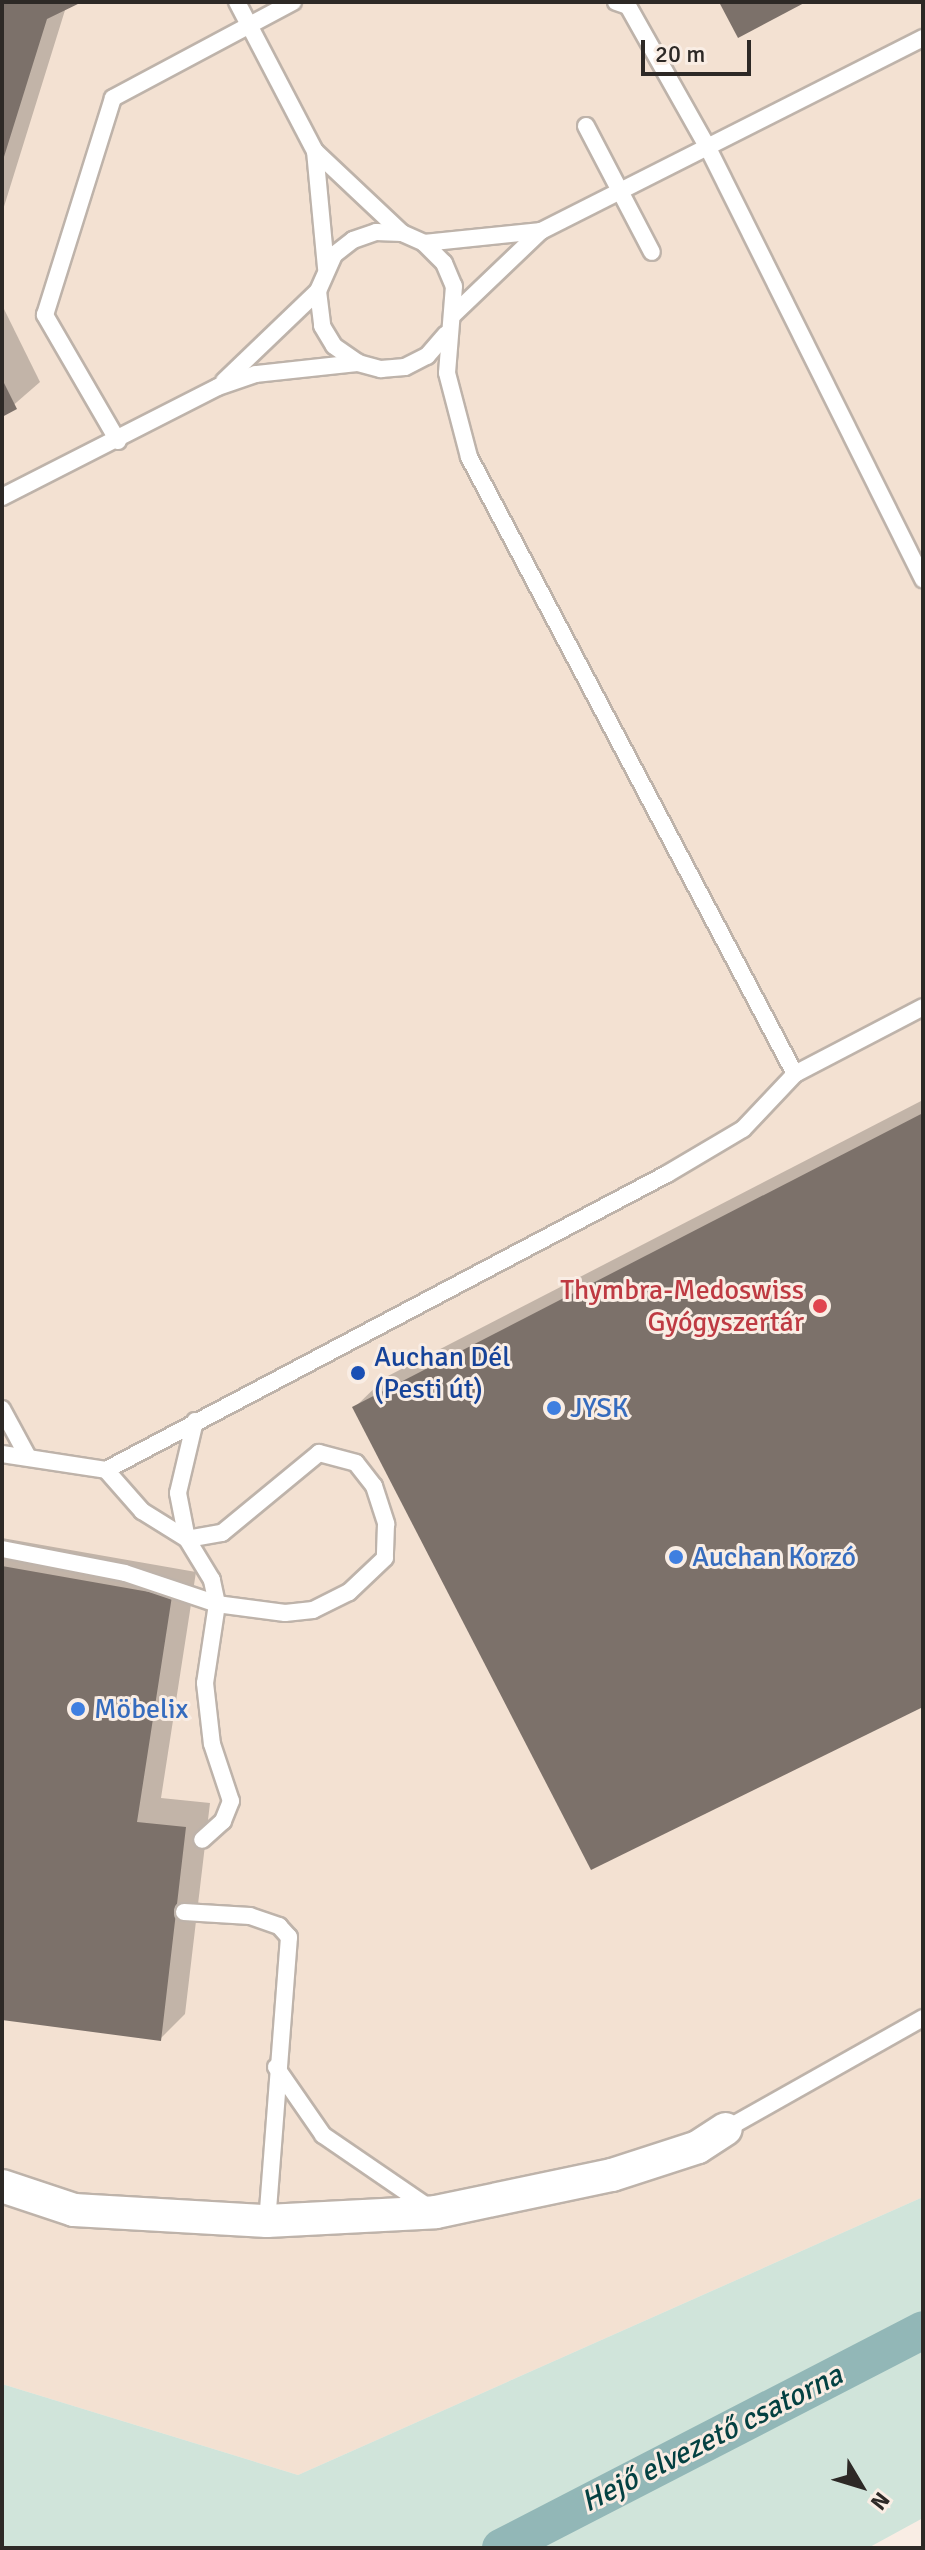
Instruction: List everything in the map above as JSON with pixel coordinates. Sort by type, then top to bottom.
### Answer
[{"type":"street","points":[[2,2186],[74,2210],[267,2221],[436,2212],[612,2175],[698,2147],[726,2129]]},
{"type":"lane","points":[[237,2],[315,151],[402,233],[424,243],[444,263],[454,286],[453,315],[446,334],[427,356],[405,367],[381,369],[358,363],[334,346],[322,326],[318,291],[326,268],[315,151]]},
{"type":"lane","points":[[118,441],[45,315],[113,98],[293,2]]},
{"type":"lane","points":[[616,2],[628,6],[708,148],[923,579]]},
{"type":"lane","points":[[453,315],[541,231],[923,38]]},
{"type":"lane","points":[[586,126],[652,252]]},
{"type":"lane","points":[[424,243],[541,231]]},
{"type":"lane","points":[[326,268],[353,240],[376,232],[402,233]]},
{"type":"lane","points":[[218,387],[318,291]]},
{"type":"lane","points":[[446,334],[447,373],[469,457],[795,1074]]},
{"type":"lane","points":[[2,497],[118,441],[218,387],[256,374],[358,363]]},
{"type":"lane","points":[[2,1454],[106,1470],[667,1174],[743,1129],[795,1074],[923,1007]]},
{"type":"lane","points":[[2,1409],[28,1457]]},
{"type":"lane","points":[[195,1421],[178,1493],[187,1539],[212,1580],[217,1604],[205,1683],[212,1744],[231,1801],[223,1821],[202,1840]]},
{"type":"lane","points":[[2,1549],[125,1573],[217,1604],[285,1613],[313,1610],[349,1592],[385,1558],[386,1524],[374,1486],[356,1463],[319,1453],[222,1533],[187,1539],[142,1511],[106,1470]]},
{"type":"lane","points":[[184,1912],[250,1916],[279,1926],[289,1937],[276,2067],[267,2221]]},
{"type":"lane","points":[[726,2129],[923,2018]]},
{"type":"lane","points":[[276,2067],[323,2135],[436,2212]]},
{"type":"shaded area","points":[[2,2],[923,2],[923,2197],[298,2475],[2,2384]]},
{"type":"green space","points":[[923,2197],[923,2518],[868,2548],[2,2548],[2,2384],[298,2475]]},
{"type":"building","points":[[2,2],[82,2],[47,19],[3,160]]},
{"type":"building","points":[[719,2],[806,2],[738,38]]},
{"type":"building","points":[[2,379],[17,409],[2,417]]},
{"type":"building","name":"Auchan Korzó","points":[[923,1113],[923,1707],[591,1870],[352,1407]]},
{"type":"building","name":"Möbelix","points":[[2,1566],[172,1596],[137,1822],[186,1827],[161,2041],[2,2020]]},
{"type":"waterway","name":"Hejő elvezető csatorna","points":[[501,2548],[923,2330]]},
{"type":"place","name":"Thymbra-Medoswiss Gyógyszertár","points":[[820,1306]]},
{"type":"place","name":"Auchan Dél (Pesti út)","points":[[358,1373]]},
{"type":"place","name":"JYSK","points":[[554,1408]]},
{"type":"place","name":"Auchan Korzó","points":[[676,1557]]},
{"type":"place","name":"Möbelix","points":[[78,1709]]}]
